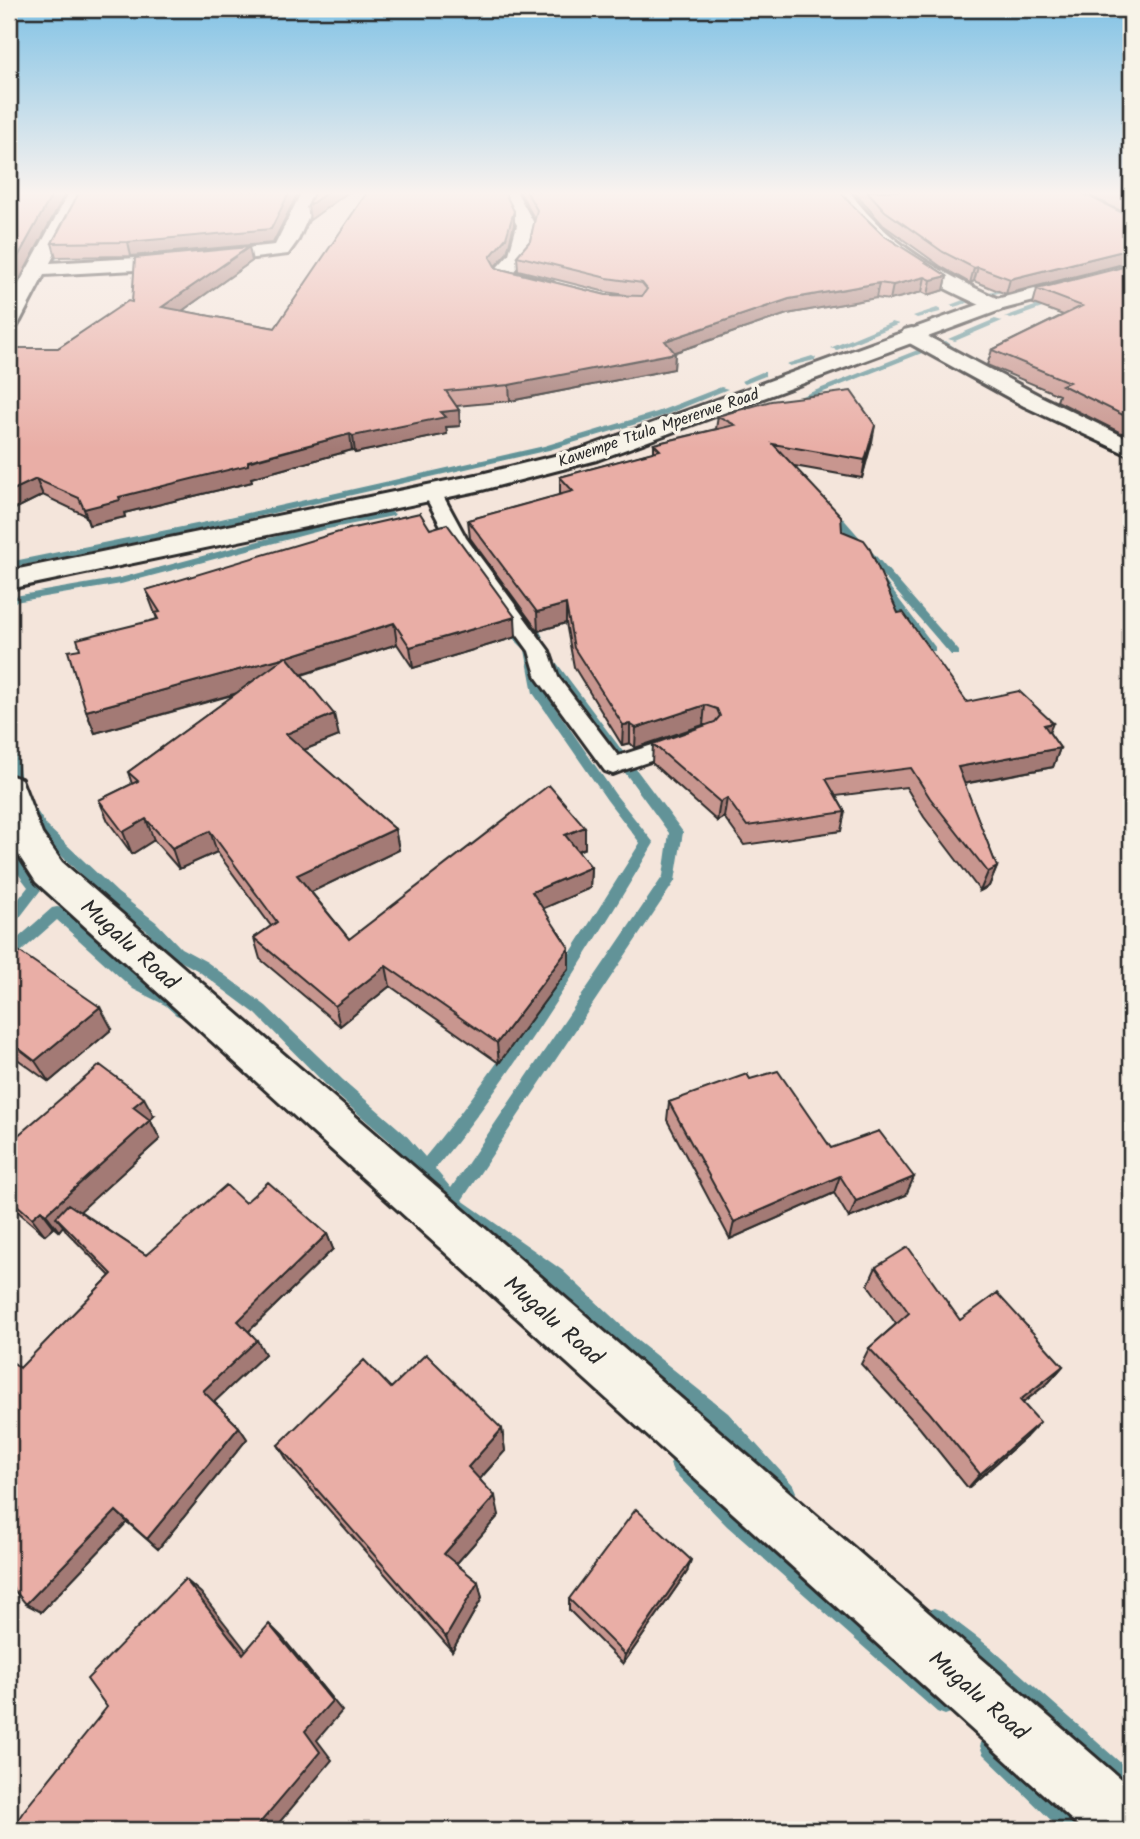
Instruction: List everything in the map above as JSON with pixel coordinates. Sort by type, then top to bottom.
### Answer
[{"type":"street","points":[[9,321],[32,277]]},
{"type":"street","points":[[507,277],[570,293]]},
{"type":"street","points":[[935,277],[996,304]]},
{"type":"street","name":"Kawempe Ttula Mpererwe Road","points":[[9,579],[432,492],[588,455],[996,304],[1104,277]]},
{"type":"street","points":[[912,335],[1032,401],[1131,449]]},
{"type":"street","name":"Mugalu Road","points":[[9,787],[25,837],[49,872],[1131,1830]]},
{"type":"lane","points":[[432,492],[457,539],[539,651],[548,678],[612,766],[704,734]]},
{"type":"building","points":[[134,277],[206,277],[162,307],[275,328],[310,277],[532,277],[606,295],[642,296],[647,289],[642,283],[602,277],[944,277],[931,280],[925,277],[893,285],[879,283],[789,299],[665,341],[675,353],[509,385],[446,391],[459,410],[441,412],[446,417],[353,436],[350,434],[248,461],[248,465],[119,497],[120,500],[84,509],[79,498],[36,479],[9,492],[9,348],[58,348],[128,301],[132,302]]},
{"type":"building","points":[[1085,277],[1131,277],[1131,419],[1062,385],[1069,382],[992,350],[1082,306],[1037,289]]},
{"type":"building","points":[[851,391],[875,425],[865,460],[773,444],[841,516],[842,531],[864,540],[898,613],[903,612],[967,702],[1019,691],[1053,723],[1044,725],[1060,748],[958,767],[997,867],[988,872],[930,798],[911,768],[826,779],[845,812],[747,826],[727,798],[720,802],[653,744],[715,722],[720,716],[717,709],[705,705],[636,728],[630,724],[623,725],[574,648],[566,604],[537,612],[468,520],[573,491],[560,477],[660,450],[654,444],[735,425],[718,416],[771,401]]},
{"type":"building","points":[[420,513],[430,529],[447,524],[515,617],[410,647],[394,623],[287,657],[334,714],[286,734],[395,829],[297,875],[349,939],[549,785],[585,827],[565,835],[591,867],[532,892],[569,948],[497,1043],[386,966],[335,1006],[254,938],[277,922],[210,831],[172,848],[146,819],[123,832],[99,800],[138,781],[128,772],[286,657],[86,711],[68,651],[80,649],[77,639],[158,619],[155,613],[160,612],[146,590],[349,529]]},
{"type":"building","points":[[17,950],[100,1007],[35,1061],[9,1041],[9,956]]},
{"type":"building","points":[[100,1065],[144,1098],[133,1107],[150,1120],[46,1214],[41,1210],[32,1218],[9,1198],[9,1143]]},
{"type":"building","points":[[778,1071],[831,1148],[879,1131],[914,1177],[856,1201],[840,1176],[734,1222],[669,1102],[747,1074],[750,1079]]},
{"type":"building","points":[[268,1182],[327,1234],[238,1321],[257,1340],[203,1391],[239,1427],[147,1539],[116,1511],[26,1604],[9,1584],[9,1368],[14,1363],[20,1368],[112,1274],[56,1217],[68,1204],[146,1255],[226,1185],[245,1203]]},
{"type":"building","points":[[908,1247],[960,1320],[997,1293],[1063,1366],[1020,1400],[1040,1422],[980,1474],[929,1412],[869,1348],[909,1313],[876,1267]]},
{"type":"building","points":[[426,1354],[502,1429],[468,1467],[495,1496],[444,1554],[478,1582],[446,1637],[278,1445],[364,1360],[391,1388]]},
{"type":"building","points":[[636,1509],[691,1560],[625,1655],[569,1599]]},
{"type":"building","points":[[185,1579],[243,1654],[269,1624],[332,1701],[305,1731],[320,1752],[254,1830],[194,1830],[192,1827],[189,1830],[11,1830],[107,1707],[87,1679]]},
{"type":"waterway","points":[[990,293],[1016,286]]},
{"type":"waterway","points":[[954,305],[971,299]]},
{"type":"waterway","points":[[1008,317],[1055,302]]},
{"type":"waterway","points":[[917,316],[937,310]]},
{"type":"waterway","points":[[952,339],[998,321]]},
{"type":"waterway","points":[[834,348],[895,324]]},
{"type":"waterway","points":[[943,343],[965,358]]},
{"type":"waterway","points":[[788,403],[933,347]]},
{"type":"waterway","points":[[790,364],[812,358]]},
{"type":"waterway","points":[[745,381],[762,374]]},
{"type":"waterway","points":[[9,565],[221,522],[546,448],[660,414],[724,389]]},
{"type":"waterway","points":[[830,509],[955,653]]},
{"type":"waterway","points":[[9,600],[121,581],[322,527],[390,514]]},
{"type":"waterway","points":[[881,583],[931,649]]},
{"type":"waterway","points":[[452,1201],[670,877],[676,832],[548,659],[533,627],[514,604]]},
{"type":"waterway","points":[[425,1169],[474,1110],[647,843],[611,797],[539,693],[530,649],[515,634],[507,618]]},
{"type":"waterway","points":[[9,741],[16,789],[42,829],[113,897],[151,926],[176,952],[202,966],[261,1010],[337,1085],[399,1139],[452,1201]]},
{"type":"waterway","points":[[9,853],[36,887],[9,921]]},
{"type":"waterway","points":[[9,954],[57,912],[138,985],[170,1001],[181,1011]]},
{"type":"waterway","points":[[452,1201],[460,1210],[556,1276],[632,1349],[721,1420],[786,1492]]},
{"type":"waterway","points":[[680,1464],[734,1519],[945,1704]]},
{"type":"waterway","points":[[934,1619],[983,1656],[1131,1787]]},
{"type":"waterway","points":[[991,1746],[1078,1830]]}]
